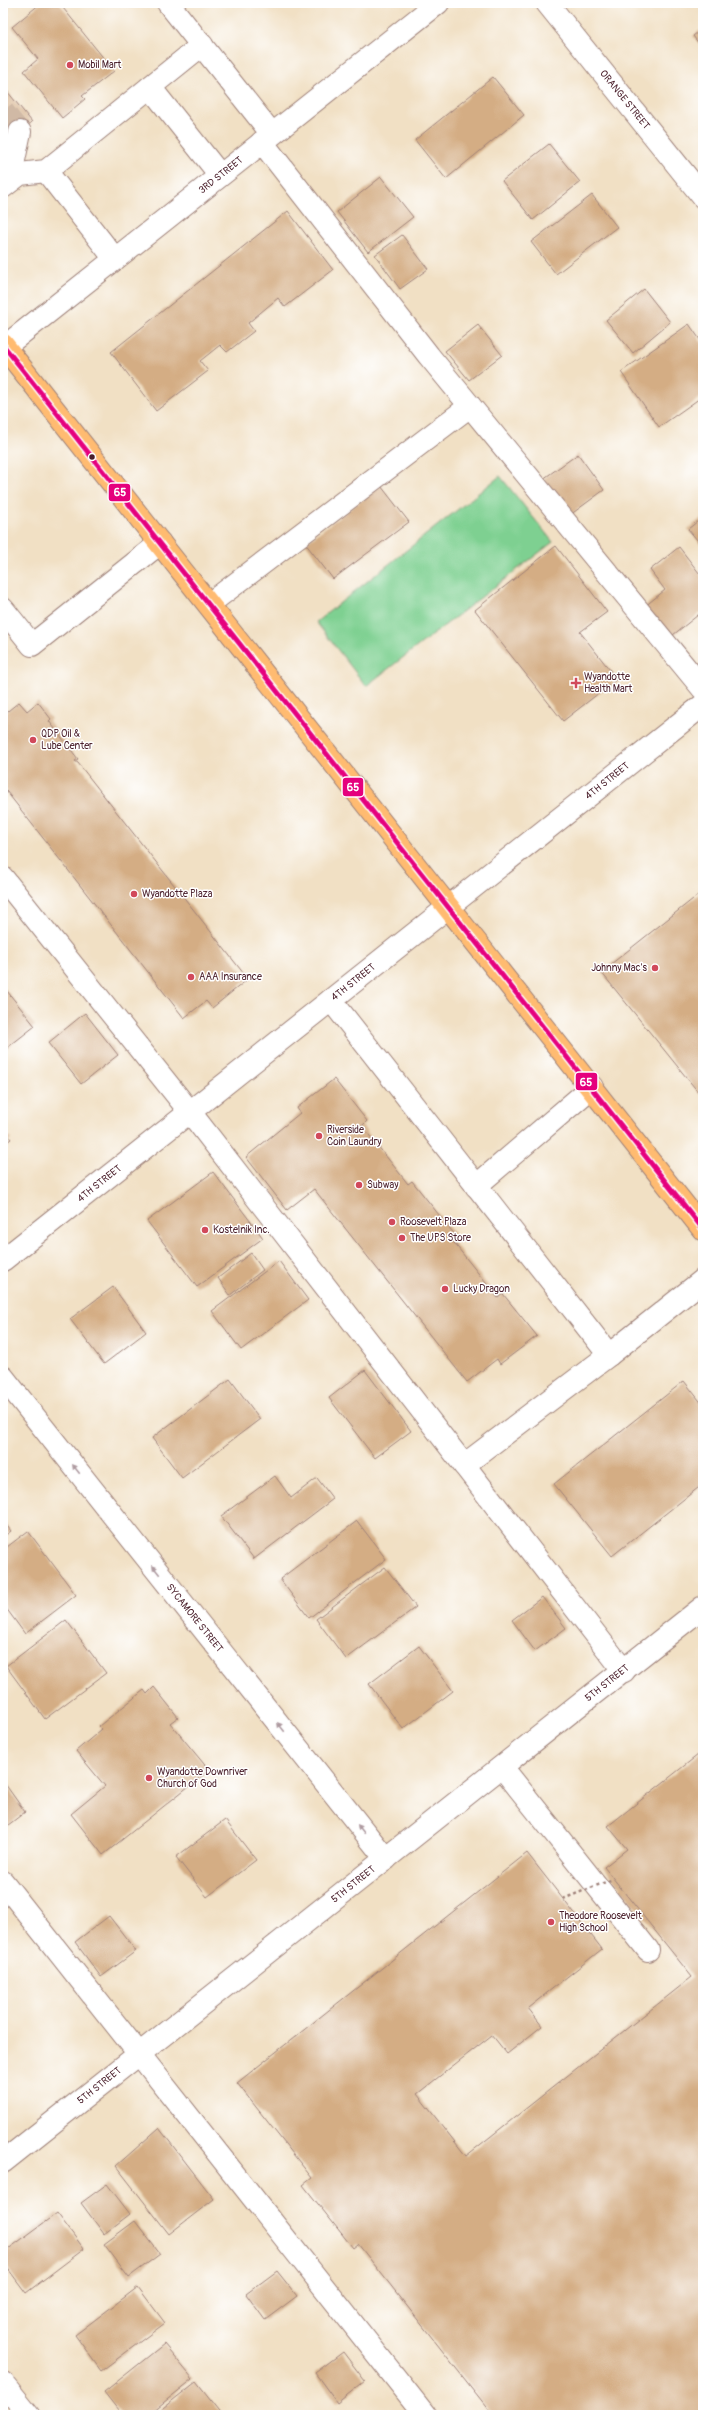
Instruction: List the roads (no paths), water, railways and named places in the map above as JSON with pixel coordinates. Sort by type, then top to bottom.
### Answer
[{"type":"main road","points":[[3,346],[592,1087],[703,1229]]},
{"type":"street","points":[[168,3],[202,45],[267,138],[470,406],[703,690]]},
{"type":"street","name":"3RD STREET","points":[[3,346],[438,3]]},
{"type":"street","name":"ORANGE STREET","points":[[547,3],[703,197]]},
{"type":"street","points":[[20,132],[8,168],[46,171],[202,45]]},
{"type":"street","points":[[150,87],[220,176]]},
{"type":"street","points":[[46,171],[114,259]]},
{"type":"street","points":[[209,604],[470,406]]},
{"type":"street","points":[[3,609],[32,645],[160,543]]},
{"type":"street","name":"4TH STREET","points":[[3,1260],[703,705]]},
{"type":"street","points":[[3,878],[190,1112],[624,1670]]},
{"type":"street","points":[[331,1000],[609,1355]]},
{"type":"street","points":[[476,1186],[592,1087]]},
{"type":"street","points":[[464,1465],[609,1355],[703,1280]]},
{"type":"street","name":"SYCAMORE STREET","points":[[3,1377],[386,1859]]},
{"type":"street","name":"5TH STREET","points":[[3,2162],[703,1607]]},
{"type":"street","points":[[502,1767],[648,1950]]},
{"type":"street","points":[[3,1882],[141,2054],[425,2415]]},
{"type":"street","points":[[3,2382],[29,2415]]},
{"type":"tunnel","points":[[3,111],[20,132]]},
{"type":"place","name":"Mobil Mart","points":[[70,65]]},
{"type":"place","name":"Wyandotte Health Mart","points":[[576,683]]},
{"type":"place","name":"QDP Oil & Lube Center","points":[[33,740]]},
{"type":"place","name":"Wyandotte Plaza","points":[[134,894]]},
{"type":"place","name":"Johnny Mac's","points":[[655,968]]},
{"type":"place","name":"AAA Insurance","points":[[191,977]]},
{"type":"place","name":"Riverside Coin Laundry","points":[[319,1136]]},
{"type":"place","name":"Subway","points":[[359,1185]]},
{"type":"place","name":"Roosevelt Plaza","points":[[392,1222]]},
{"type":"place","name":"Kostelnik Inc.","points":[[205,1230]]},
{"type":"place","name":"The UPS Store","points":[[402,1238]]},
{"type":"place","name":"Lucky Dragon","points":[[445,1289]]},
{"type":"place","name":"Wyandotte Downriver Church of God","points":[[149,1778]]},
{"type":"place","name":"Theodore Roosevelt High School","points":[[551,1922]]}]
